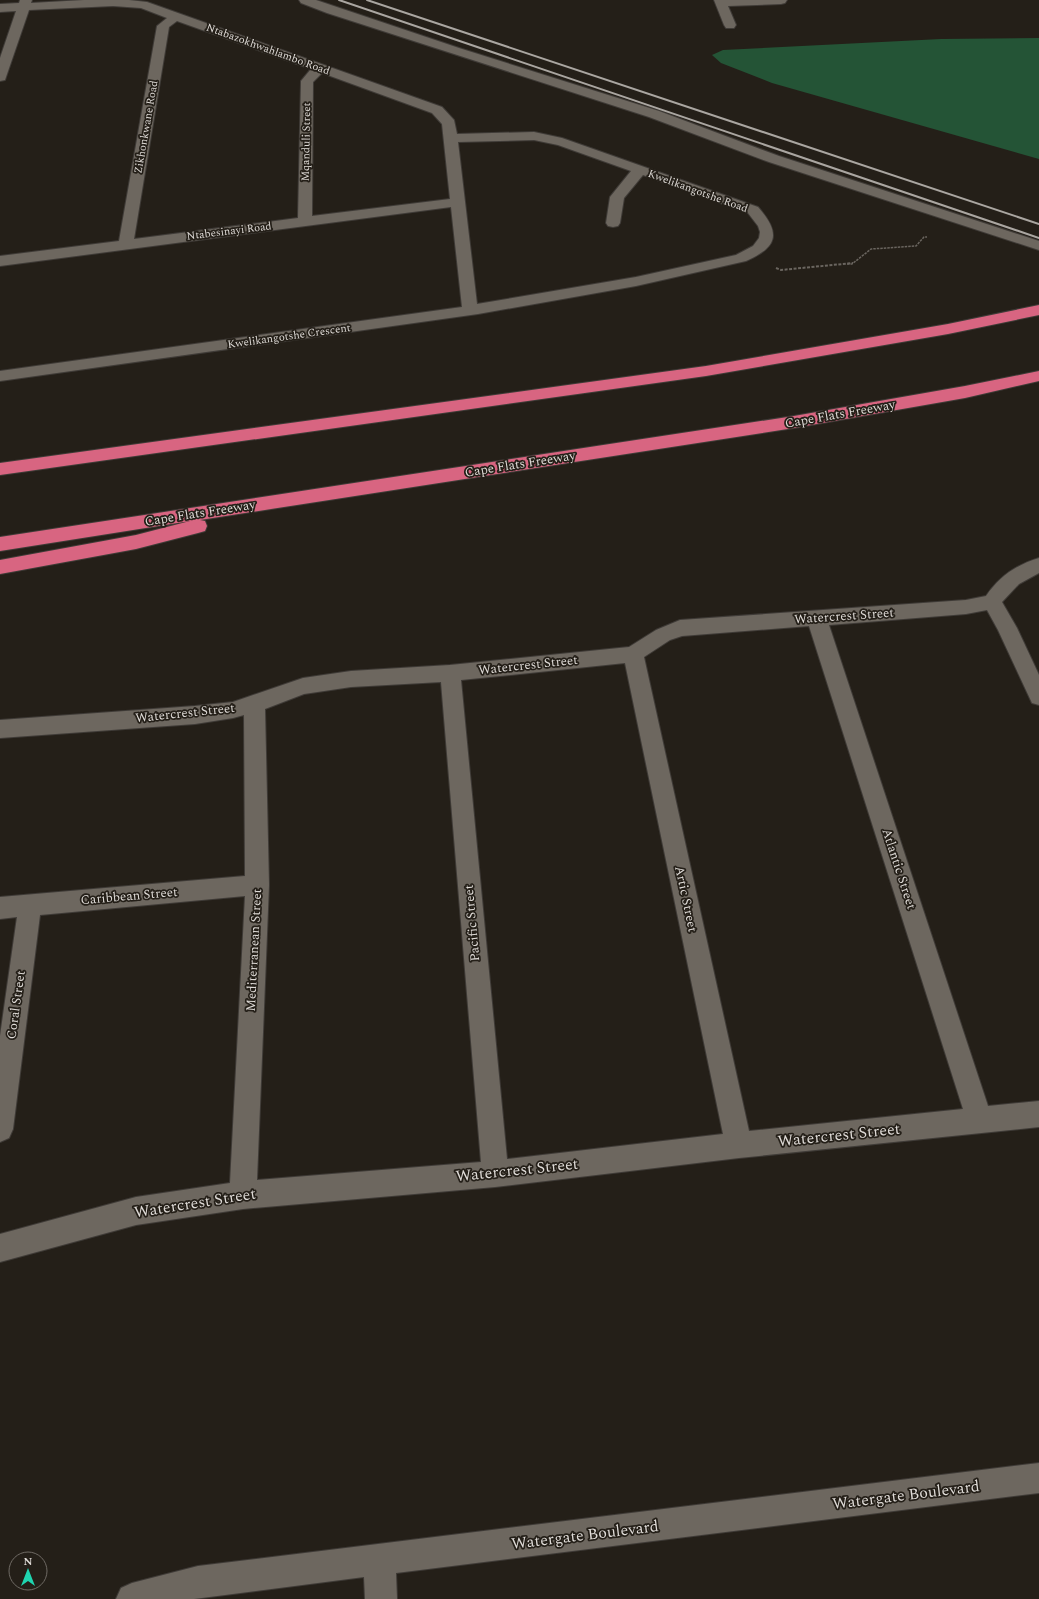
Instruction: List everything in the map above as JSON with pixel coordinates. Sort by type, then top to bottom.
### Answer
[{"type":"highway","points":[[0,469],[706,370],[948,329],[1039,310]]},
{"type":"highway","name":"Cape Flats Freeway","points":[[0,544],[794,422],[965,392],[1039,376]]},
{"type":"highway","points":[[0,567],[136,542],[309,497]]},
{"type":"street","points":[[305,0],[455,51],[654,114],[774,159],[1039,246]]},
{"type":"street","points":[[730,25],[721,2],[781,0]]},
{"type":"street","name":"Ntabazokhwahlambo Road","points":[[0,8],[24,4],[113,2],[133,3],[156,8],[432,107],[447,120],[449,124],[457,202]]},
{"type":"street","points":[[0,77],[24,4]]},
{"type":"street","name":"Zikhonkwane Road","points":[[126,244],[163,26],[177,16]]},
{"type":"street","name":"Mqanduli Street","points":[[305,222],[307,81],[320,68]]},
{"type":"street","name":"Kwelikangotshe Road","points":[[450,138],[534,136],[551,139],[753,210],[765,225],[767,233],[766,241],[756,252],[741,258],[632,282],[535,300],[470,310]]},
{"type":"street","points":[[613,222],[617,197],[640,170]]},
{"type":"street","points":[[457,202],[470,310]]},
{"type":"street","name":"Ntabesinayi Road","points":[[0,261],[457,202]]},
{"type":"street","name":"Kwelikangotshe Crescent","points":[[0,376],[433,317],[470,310]]},
{"type":"street","points":[[1039,565],[1017,574],[1000,590],[992,602],[1007,628],[1039,697]]},
{"type":"street","name":"Watercrest Street","points":[[0,729],[196,715],[233,710],[304,686],[351,679],[450,673],[633,654],[663,635],[680,628],[966,607],[992,602]]},
{"type":"street","name":"Atlantic Street","points":[[817,619],[980,1120]]},
{"type":"street","name":"Artic Street","points":[[633,654],[740,1145]]},
{"type":"street","name":"Pacific Street","points":[[450,673],[494,1174]]},
{"type":"street","name":"Mediterranean Street","points":[[243,1195],[257,885],[254,704]]},
{"type":"street","name":"Caribbean Street","points":[[0,908],[257,885]]},
{"type":"street","name":"Coral Street","points":[[0,1129],[30,906]]},
{"type":"street","name":"Watercrest Street","points":[[0,1248],[136,1211],[243,1195],[494,1174],[740,1145],[1039,1114]]},
{"type":"street","name":"Watergate Boulevard","points":[[132,1599],[198,1582],[379,1561],[1039,1478]]},
{"type":"street","points":[[379,1561],[381,1599]]},
{"type":"path","points":[[741,258],[781,270],[852,264],[871,249],[916,246],[924,237],[932,237]]},
{"type":"green space","points":[[1039,38],[1039,159],[772,83],[721,63],[712,55],[723,50],[941,39]]},
{"type":"railway","points":[[339,0],[1039,238]]},
{"type":"railway","points":[[367,0],[1039,224]]}]
